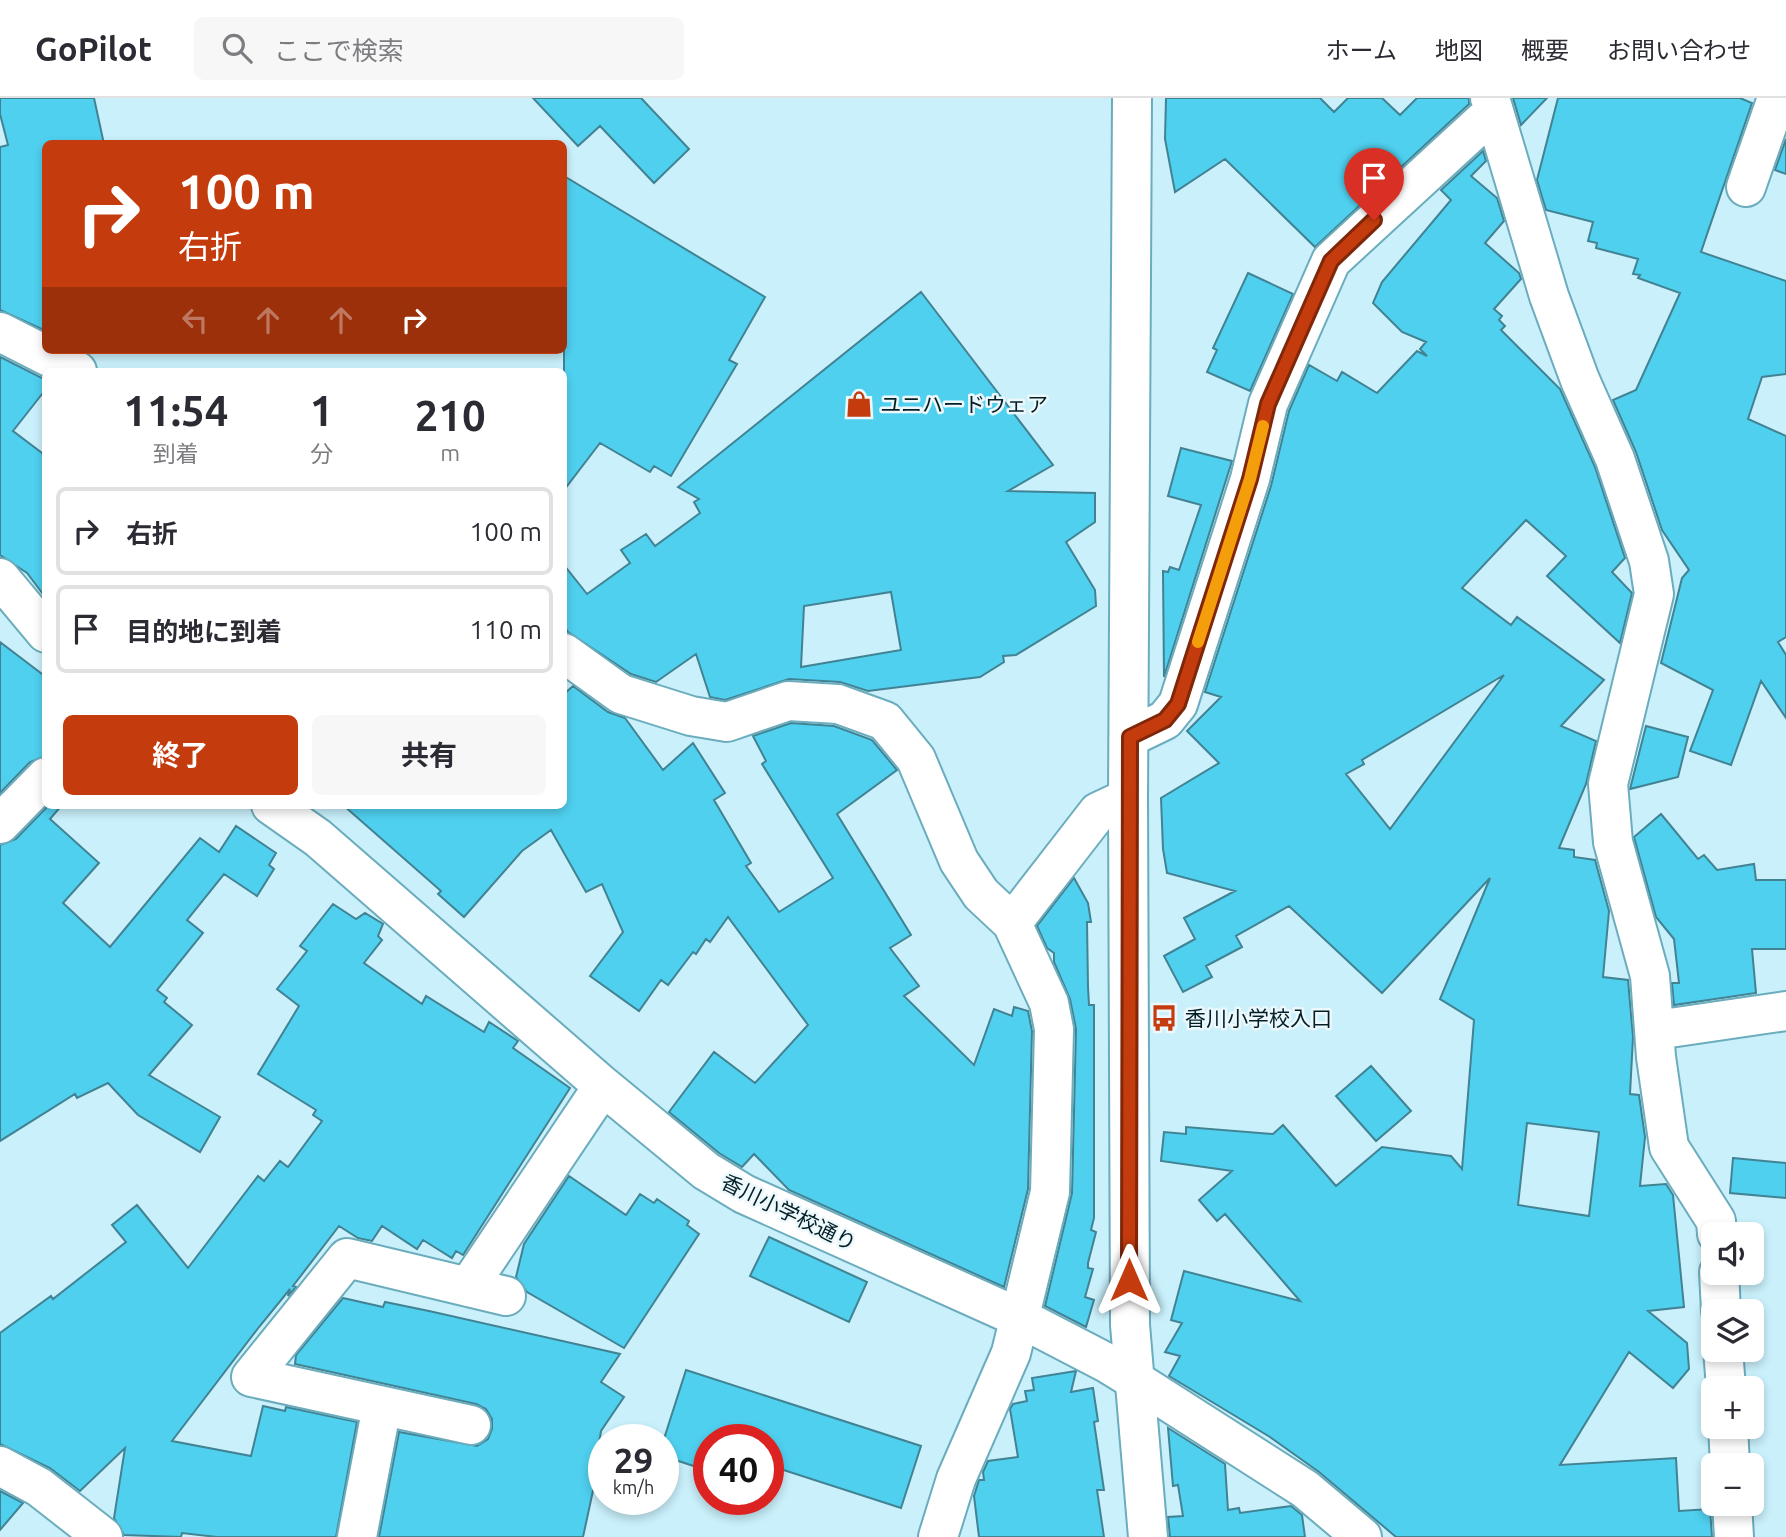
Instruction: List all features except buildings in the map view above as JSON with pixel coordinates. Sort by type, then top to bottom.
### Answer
[{"type":"street","points":[[1132,98],[1128,798],[1129,1325],[1148,1537]]},
{"type":"street","points":[[1746,187],[1777,98]]},
{"type":"street","points":[[1130,737],[1165,720],[1178,704],[1250,479],[1268,404],[1331,261],[1492,104],[1549,296],[1580,380],[1615,459],[1649,561],[1654,594],[1608,784],[1613,842],[1650,976],[1656,1057],[1669,1147],[1716,1222]]},
{"type":"street","points":[[0,332],[42,353]]},
{"type":"street","points":[[43,354],[71,368]]},
{"type":"street","points":[[0,578],[42,628]]},
{"type":"street","points":[[567,655],[621,694],[691,716],[727,722],[788,701],[838,704],[885,721],[916,759],[959,861],[981,894],[1012,923],[1049,1003],[1054,1029],[1050,1192],[1011,1353],[956,1479],[938,1537]]},
{"type":"street","points":[[0,824],[42,781]]},
{"type":"street","points":[[1012,923],[1098,812],[1128,798]]},
{"type":"street","name":"香川小学校通り","points":[[277,809],[318,838],[603,1086],[706,1171],[744,1194],[1020,1318],[1107,1363],[1294,1482],[1333,1523],[1362,1537]]},
{"type":"street","points":[[1656,1030],[1757,1018],[1786,1011]]},
{"type":"street","points":[[468,1287],[603,1086]]},
{"type":"street","points":[[471,1425],[251,1377],[347,1258],[506,1296]]},
{"type":"street","points":[[357,1537],[382,1406]]},
{"type":"street","points":[[0,1466],[39,1487],[103,1537]]},
{"type":"street","points":[[1733,1516],[1734,1537]]},
{"type":"slow traffic","points":[[1198,642],[1250,479],[1263,426]]},
{"type":"place","name":"ユニハードウェア","points":[[859,404]]},
{"type":"place","name":"香川小学校入口","points":[[1164,1018]]},
{"type":"route","points":[[1129,1280],[1130,737],[1165,720],[1178,704],[1250,479],[1268,404],[1331,261],[1374,220]]}]
